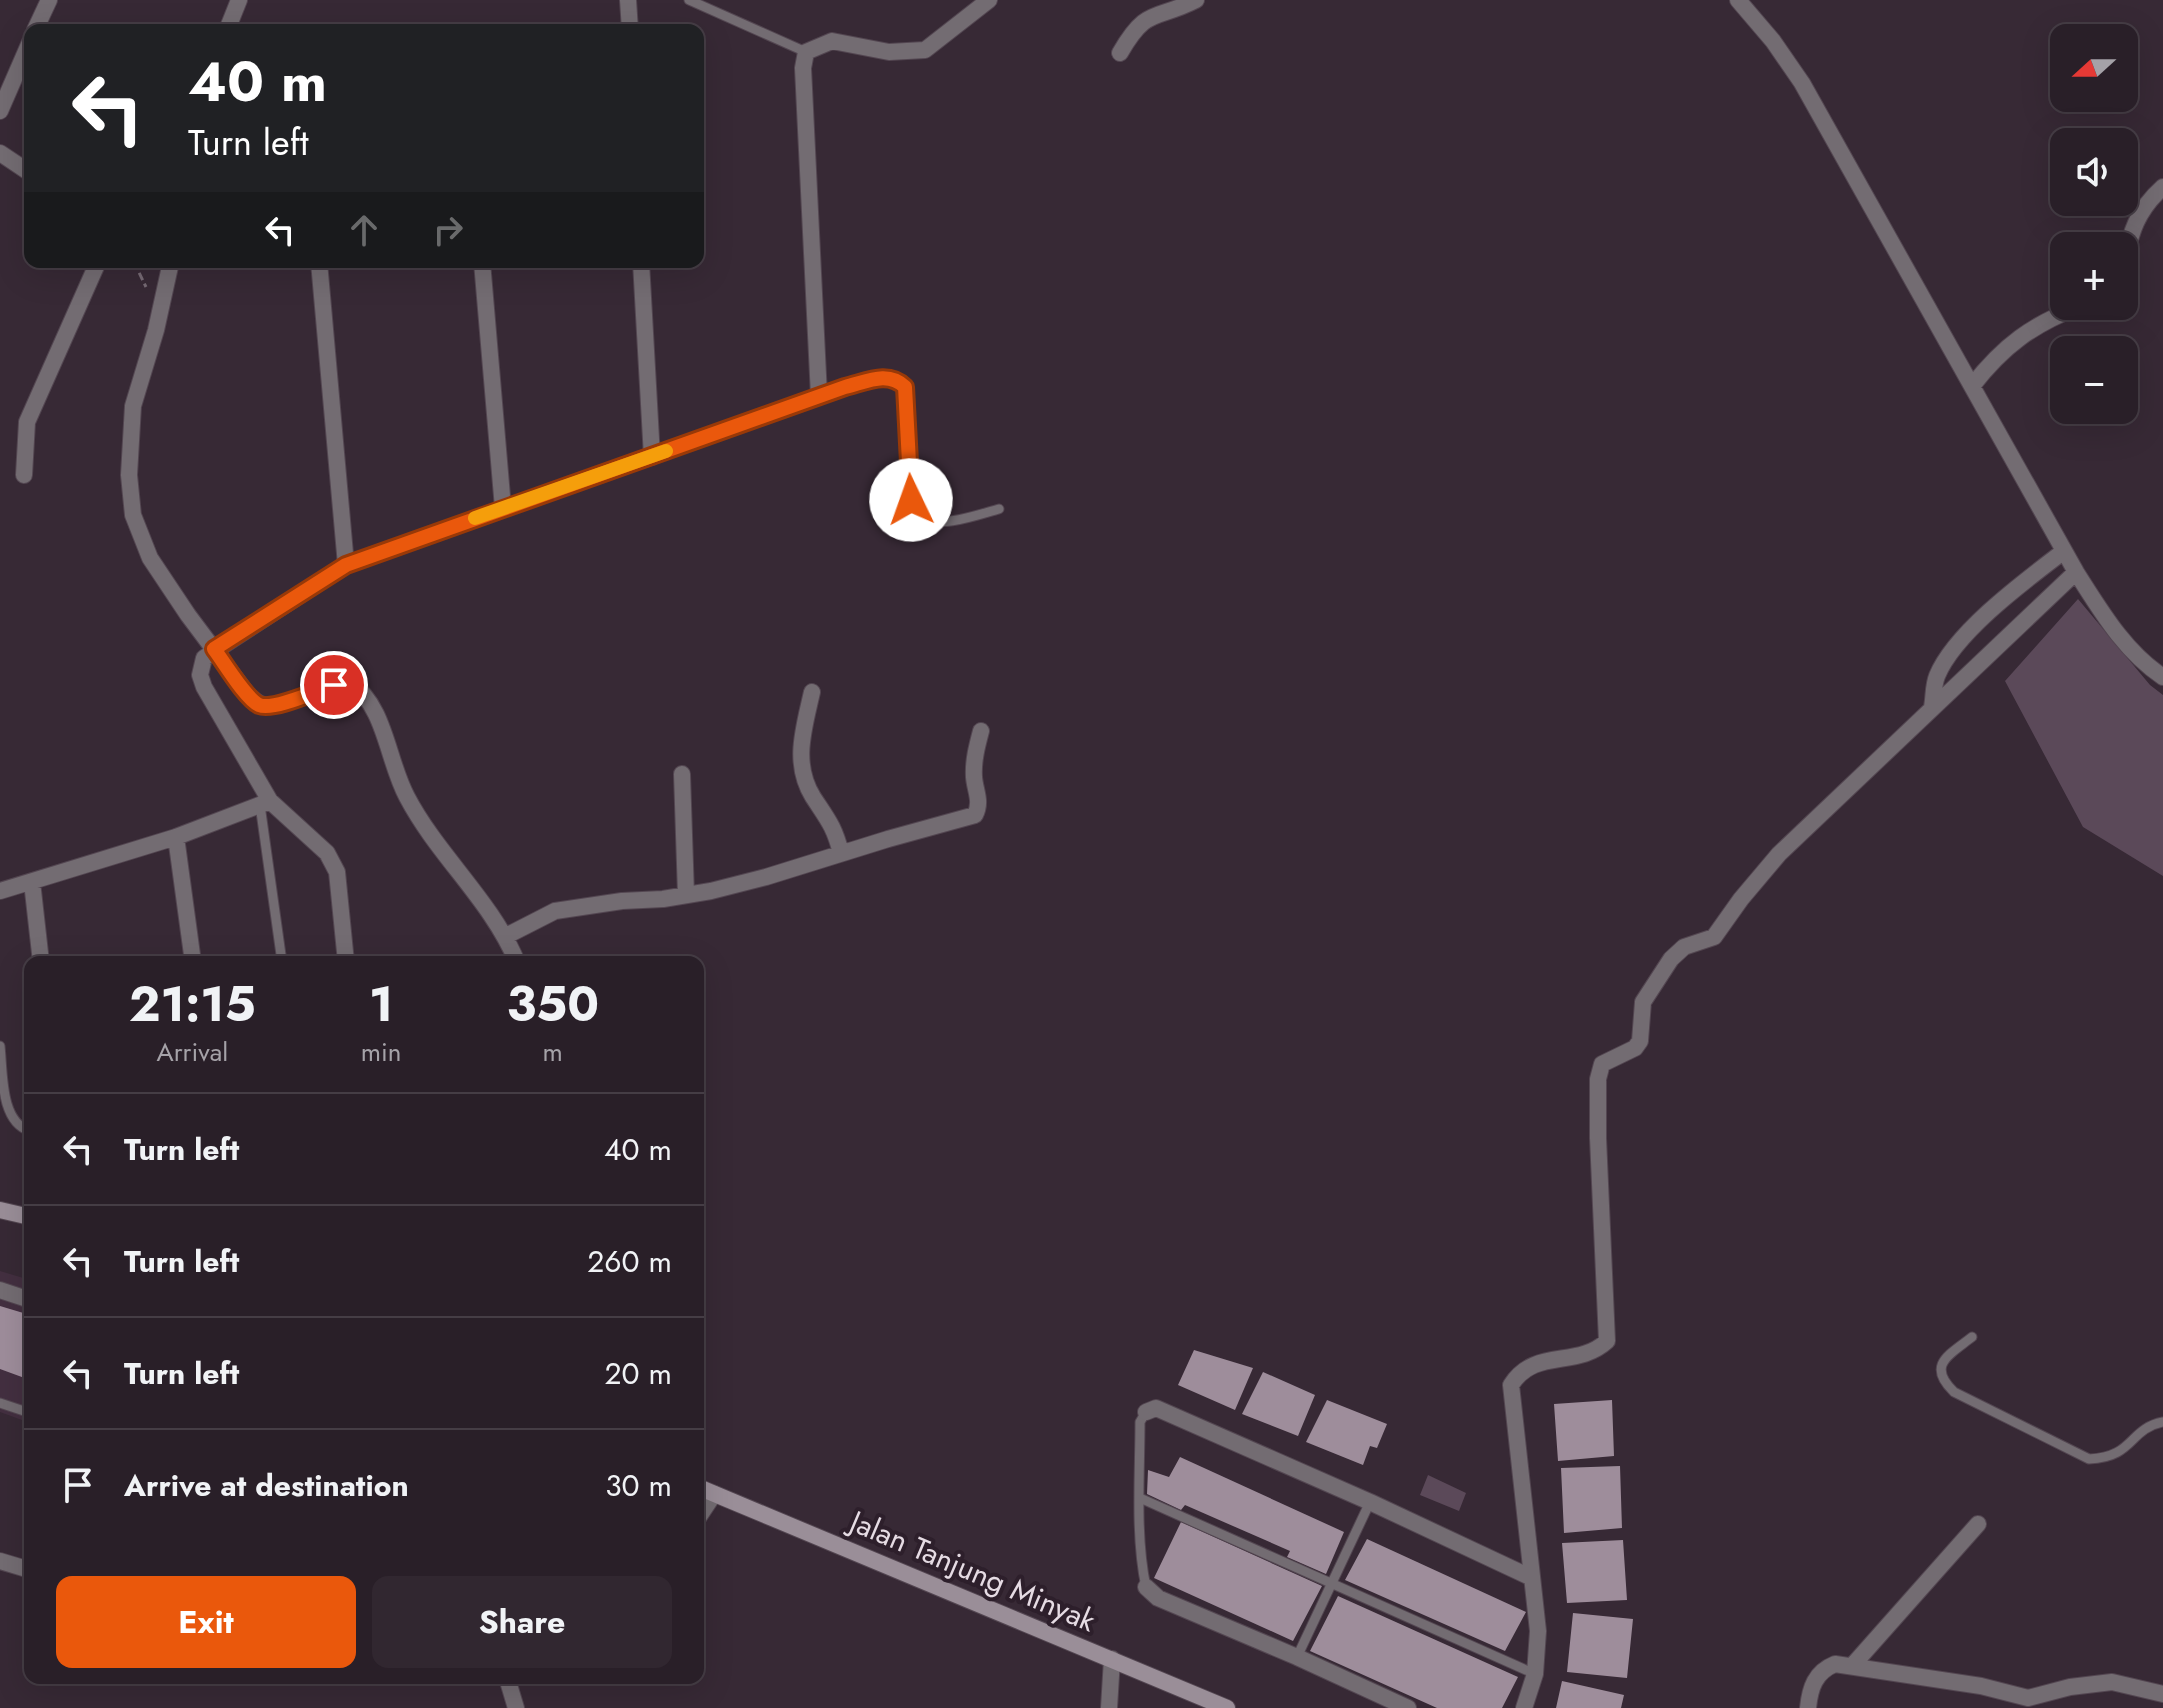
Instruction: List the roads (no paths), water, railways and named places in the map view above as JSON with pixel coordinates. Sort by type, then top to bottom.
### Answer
[{"type":"main road","points":[[0,1210],[24,1216]]},
{"type":"main road","name":"Jalan Tanjung Minyak","points":[[704,1490],[1227,1708]]},
{"type":"street","points":[[38,24],[49,0]]},
{"type":"street","points":[[229,24],[239,0]]},
{"type":"street","points":[[628,0],[630,24]]},
{"type":"street","points":[[345,956],[337,872],[327,853],[265,803],[204,687],[200,675],[204,658],[346,565],[819,396],[803,68],[806,52],[832,41],[889,52],[925,50],[989,0]]},
{"type":"street","points":[[1120,53],[1133,31],[1144,20],[1196,0]]},
{"type":"street","points":[[1738,0],[1773,41],[1802,83],[2076,572],[2118,635],[2139,658],[2163,677]]},
{"type":"street","points":[[0,111],[24,56]]},
{"type":"street","points":[[0,153],[24,169]]},
{"type":"street","points":[[2130,232],[2136,217],[2163,187]]},
{"type":"street","points":[[24,475],[27,422],[95,268]]},
{"type":"street","points":[[170,268],[156,330],[133,406],[129,475],[133,515],[150,558],[188,615],[248,695],[259,705],[273,706],[350,682],[363,691],[381,723],[393,769],[408,800],[506,936],[514,956]]},
{"type":"street","points":[[320,268],[346,565]]},
{"type":"street","points":[[483,268],[503,508]]},
{"type":"street","points":[[641,268],[652,457]]},
{"type":"street","points":[[1972,386],[2007,345],[2050,318]]},
{"type":"street","points":[[1932,707],[1935,681],[1941,668],[1964,639],[2011,593],[2064,551]]},
{"type":"street","points":[[1524,1708],[1535,1674],[1538,1631],[1511,1385],[1520,1371],[1530,1365],[1595,1352],[1607,1341],[1598,1138],[1598,1079],[1602,1064],[1619,1058],[1640,1041],[1643,1002],[1671,959],[1684,947],[1714,937],[1779,854],[2076,572]]},
{"type":"street","points":[[812,692],[800,758],[813,796],[834,826],[841,853]]},
{"type":"street","points":[[506,936],[555,911],[686,895],[766,877],[975,815],[980,806],[974,777],[981,731]]},
{"type":"street","points":[[682,774],[686,895]]},
{"type":"street","points":[[0,891],[176,837],[265,803]]},
{"type":"street","points":[[176,837],[192,956]]},
{"type":"street","points":[[32,882],[40,956]]},
{"type":"street","points":[[0,1290],[24,1298]]},
{"type":"street","points":[[1146,1412],[1156,1408],[1370,1502],[1530,1577]]},
{"type":"street","points":[[704,1509],[714,1494]]},
{"type":"street","points":[[1852,1666],[1978,1524]]},
{"type":"street","points":[[0,1561],[24,1568]]},
{"type":"street","points":[[1146,1587],[1158,1598],[1408,1708]]},
{"type":"street","points":[[1109,1708],[1112,1659]]},
{"type":"street","points":[[1808,1708],[1816,1677],[1822,1669],[1835,1664],[1981,1686],[2028,1698],[2070,1687],[2112,1682],[2163,1694]]},
{"type":"street","points":[[509,1684],[516,1708]]},
{"type":"lane","points":[[689,0],[806,52]]},
{"type":"lane","points":[[819,396],[884,377],[896,378],[905,387],[911,500],[920,515],[931,521],[947,521],[999,509]]},
{"type":"lane","points":[[265,803],[281,956]]},
{"type":"lane","points":[[0,1046],[8,1107],[15,1123],[24,1128]]},
{"type":"lane","points":[[1972,1337],[1945,1358],[1940,1370],[1944,1382],[1954,1392],[2089,1459],[2108,1458],[2123,1451],[2144,1430],[2163,1422]]},
{"type":"lane","points":[[0,1403],[24,1411]]},
{"type":"lane","points":[[1146,1412],[1140,1422],[1140,1498],[1146,1587]]},
{"type":"lane","points":[[1140,1498],[1535,1674]]},
{"type":"lane","points":[[1297,1657],[1370,1502]]}]
